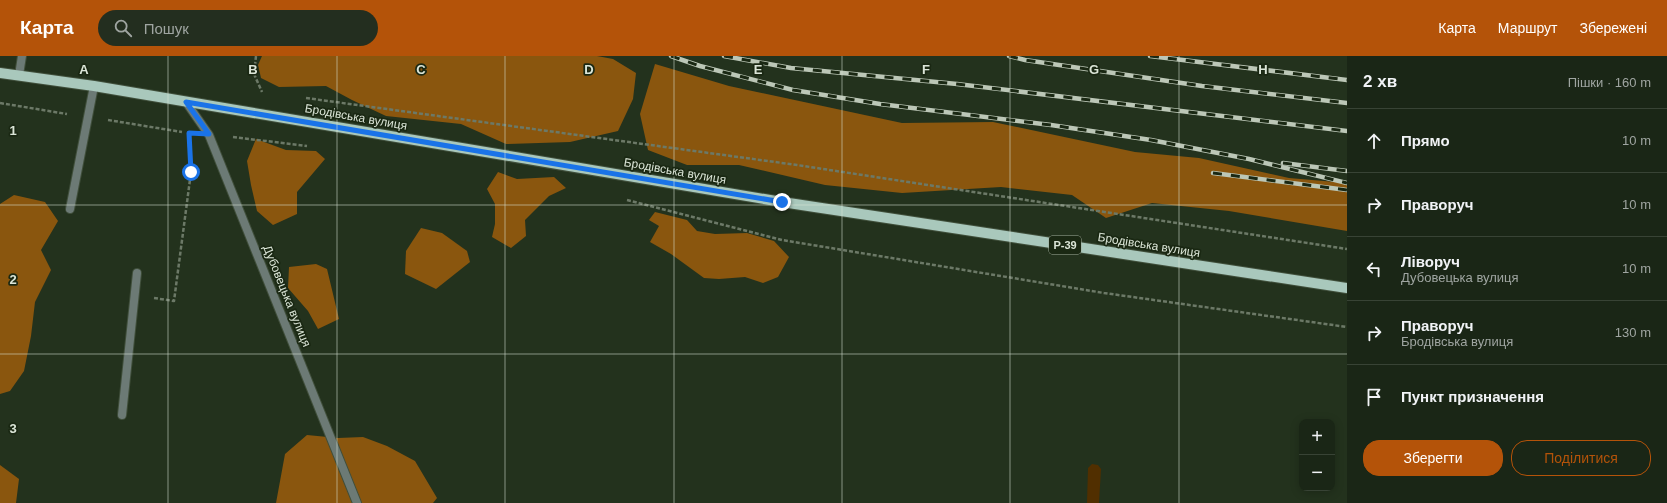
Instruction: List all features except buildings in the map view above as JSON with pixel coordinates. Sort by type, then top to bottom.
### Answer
[{"type":"main road","name":"Бродівська вулиця","points":[[0,72],[94,86],[782,202],[1347,288]]},
{"type":"street","points":[[19,75],[22,56]]},
{"type":"street","points":[[70,209],[94,86]]},
{"type":"street","name":"Дубовецька вулиця","points":[[186,102],[209,134],[357,503]]},
{"type":"street","points":[[122,415],[137,273]]},
{"type":"path","points":[[256,56],[254,74],[261,92],[269,93]]},
{"type":"path","points":[[300,97],[796,165],[1347,249]]},
{"type":"path","points":[[174,301],[191,172],[189,133],[309,146]]},
{"type":"path","points":[[623,198],[782,240],[1104,294],[1347,327]]},
{"type":"shaded area","points":[[262,56],[597,56],[613,59],[636,73],[633,99],[618,131],[570,142],[506,144],[461,124],[386,116],[326,86],[279,87],[261,78],[258,65]]},
{"type":"shaded area","points":[[655,64],[729,86],[902,123],[993,122],[1135,152],[1199,158],[1289,178],[1347,183],[1347,231],[1229,211],[1152,203],[1106,218],[1072,195],[1001,187],[902,193],[825,185],[739,165],[687,165],[648,150],[640,114]]},
{"type":"shaded area","points":[[256,139],[286,150],[316,151],[325,159],[297,192],[297,214],[273,225],[257,211],[251,185],[247,161]]},
{"type":"shaded area","points":[[498,172],[517,179],[554,177],[566,188],[549,196],[525,220],[526,236],[511,248],[492,237],[495,224],[495,204],[487,189]]},
{"type":"shaded area","points":[[14,195],[45,202],[58,221],[41,250],[51,270],[35,302],[31,336],[24,371],[10,391],[0,394],[0,204]]},
{"type":"shaded area","points":[[655,212],[687,220],[697,231],[715,234],[747,233],[774,241],[789,257],[778,277],[763,283],[745,277],[719,279],[704,278],[671,254],[650,242],[659,226],[649,220]]},
{"type":"shaded area","points":[[421,228],[442,233],[467,251],[470,262],[436,289],[405,274],[406,251]]},
{"type":"shaded area","points":[[316,264],[327,269],[339,319],[318,329],[308,311],[288,288],[289,267]]},
{"type":"shaded area","points":[[307,435],[338,438],[363,437],[387,446],[415,461],[437,498],[433,503],[276,503],[285,454]]},
{"type":"shaded area","points":[[1092,464],[1098,465],[1101,469],[1099,503],[1087,503],[1088,468]]},
{"type":"shaded area","points":[[0,465],[19,479],[16,503],[0,503]]},
{"type":"railway","points":[[671,56],[700,66],[793,90],[880,104],[1051,125],[1151,140],[1249,159],[1347,183]]},
{"type":"railway","points":[[724,56],[791,68],[957,84],[1347,131]]},
{"type":"railway","points":[[1009,56],[1025,60],[1202,86],[1347,103]]},
{"type":"railway","points":[[1150,56],[1347,80]]},
{"type":"railway","points":[[1283,163],[1347,171]]},
{"type":"railway","points":[[1213,173],[1347,190]]},
{"type":"route","points":[[191,172],[189,133],[209,134],[186,102],[782,202]]}]
